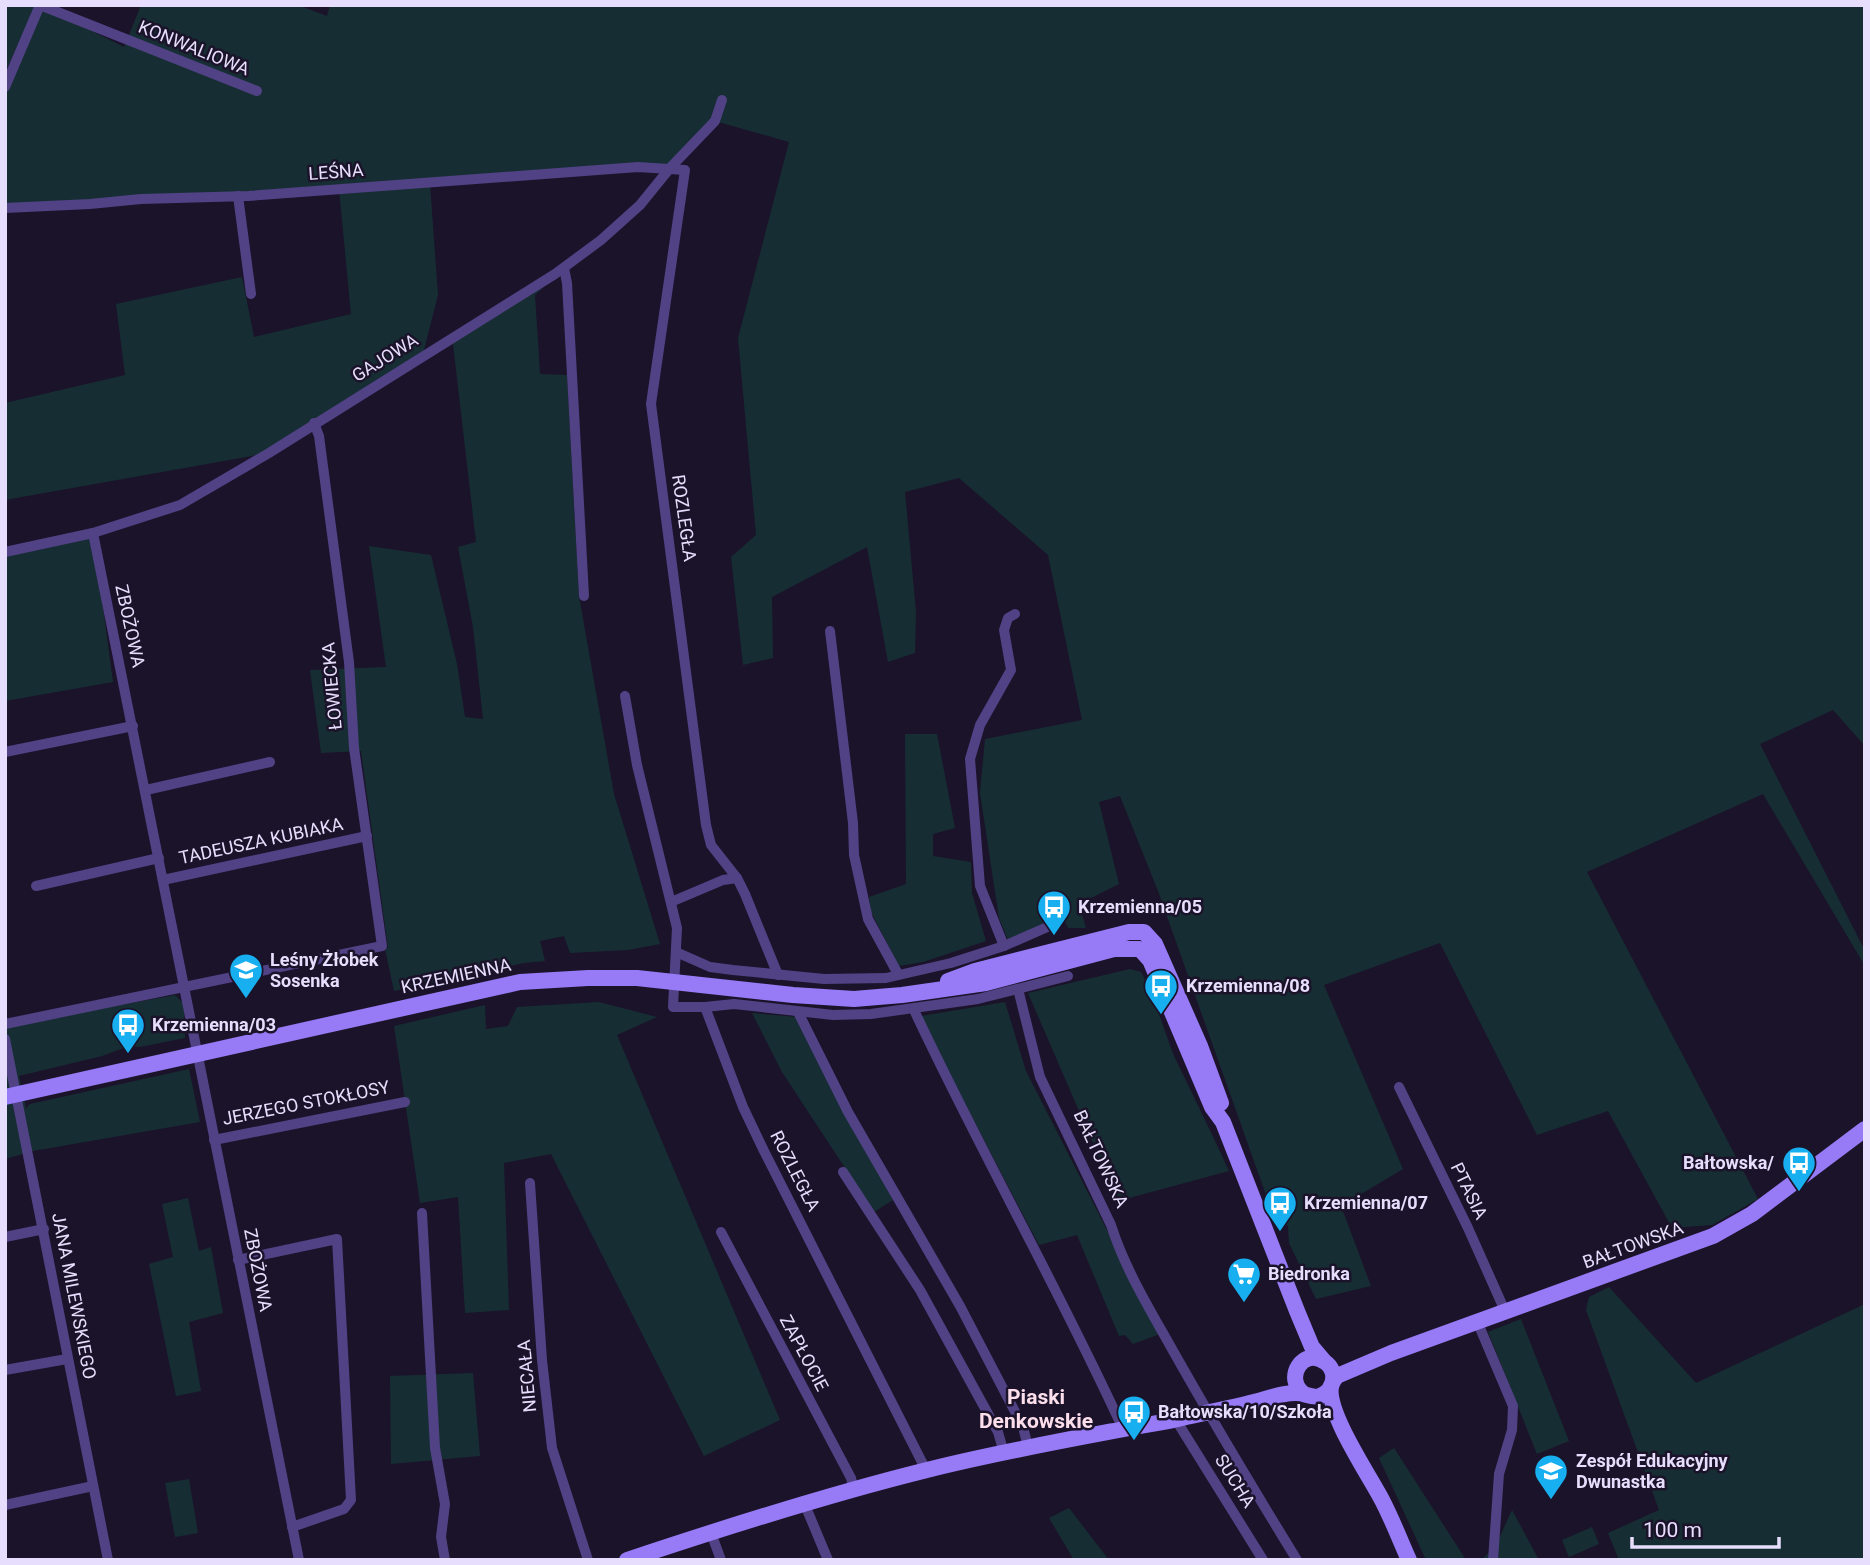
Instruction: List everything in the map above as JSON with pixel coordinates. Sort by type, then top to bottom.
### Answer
[{"type":"main road","name":"KRZEMIENNA","points":[[11,1096],[520,982],[588,978],[673,980],[793,995],[854,999],[902,995],[975,971],[1129,932],[1144,933],[1155,944],[1200,1046],[1221,1103],[1223,1122],[1297,1311],[1312,1346],[1325,1362]]},
{"type":"main road","name":"BAŁTOWSKA","points":[[1332,1384],[1337,1376],[1391,1353],[1713,1236],[1752,1214],[1865,1129]]},
{"type":"main road","name":"KRZEMIENNA","points":[[1297,1311],[1301,1349],[1297,1369]]},
{"type":"main road","name":"BAŁTOWSKA","points":[[1325,1362],[1391,1353]]},
{"type":"main road","points":[[1247,1404],[1286,1383],[1297,1369],[1311,1358],[1325,1362],[1333,1374],[1332,1402],[1347,1438],[1383,1501],[1409,1560]]},
{"type":"main road","points":[[1297,1369],[1296,1387],[1317,1401],[1347,1438]]},
{"type":"main road","points":[[627,1560],[711,1532],[926,1470],[1028,1447],[1176,1420],[1292,1393],[1323,1395],[1332,1384]]},
{"type":"street","points":[[5,87],[40,5]]},
{"type":"street","name":"KONWALIOWA","points":[[40,5],[257,91]]},
{"type":"street","name":"GAJOWA","points":[[5,552],[93,533],[180,505],[564,268],[640,205],[670,168],[715,121],[722,100]]},
{"type":"street","name":"LEŚNA","points":[[5,208],[238,196],[638,167],[670,168]]},
{"type":"street","name":"ROZLEGŁA","points":[[670,168],[685,170],[651,404],[706,825],[710,845],[737,878],[778,975]]},
{"type":"street","points":[[238,196],[251,294]]},
{"type":"street","points":[[564,268],[584,596]]},
{"type":"street","name":"ŁOWIECKA","points":[[184,988],[382,946],[355,748],[349,662],[319,436],[314,423]]},
{"type":"street","name":"ZBOŻOWA","points":[[93,533],[299,1560]]},
{"type":"street","points":[[1003,946],[980,887],[970,759],[980,724],[1011,670],[1005,625],[1008,618],[1015,614]]},
{"type":"street","points":[[830,631],[853,823],[854,855],[869,919],[898,974]]},
{"type":"street","points":[[625,696],[637,765],[677,928],[673,1007],[734,1004],[832,1015],[914,1010],[978,999],[1068,976]]},
{"type":"street","points":[[5,752],[133,726]]},
{"type":"street","points":[[146,790],[270,762]]},
{"type":"street","name":"TADEUSZA KUBIAKA","points":[[163,880],[367,836]]},
{"type":"street","points":[[36,886],[159,858]]},
{"type":"street","points":[[671,902],[723,880],[737,878]]},
{"type":"street","points":[[676,953],[710,967],[778,975],[886,978],[951,963],[1003,946],[1052,925]]},
{"type":"street","points":[[5,1024],[184,988]]},
{"type":"street","name":"BAŁTOWSKA","points":[[1018,989],[1040,1077],[1111,1225],[1118,1247],[1136,1284],[1245,1477],[1297,1560]]},
{"type":"street","name":"ROZLEGŁA","points":[[705,1007],[743,1107],[764,1151],[926,1470]]},
{"type":"street","points":[[914,1010],[960,1109],[1044,1266],[1123,1429]]},
{"type":"street","points":[[798,1012],[848,1112],[960,1306],[1023,1427],[1028,1447]]},
{"type":"street","name":"JANA MILEWSKIEGO","points":[[5,1039],[11,1096],[44,1229],[108,1560]]},
{"type":"street","name":"PTASIA","points":[[1399,1087],[1505,1311]]},
{"type":"street","name":"JERZEGO STOKŁOSY","points":[[214,1140],[405,1102]]},
{"type":"street","points":[[843,1172],[920,1290],[998,1432],[1004,1453]]},
{"type":"street","name":"NIECAŁA","points":[[530,1183],[542,1360],[552,1447],[588,1560]]},
{"type":"street","points":[[422,1213],[435,1448],[445,1504],[441,1537],[446,1560]]},
{"type":"street","points":[[5,1237],[44,1229]]},
{"type":"street","name":"ZAPŁOCIE","points":[[721,1232],[851,1478],[854,1490]]},
{"type":"street","points":[[238,1260],[337,1238],[351,1500],[344,1509],[292,1527]]},
{"type":"street","points":[[1477,1321],[1513,1406],[1512,1430],[1499,1474],[1493,1560]]},
{"type":"street","points":[[5,1370],[67,1359]]},
{"type":"street","name":"SUCHA","points":[[1176,1420],[1264,1560]]},
{"type":"street","points":[[5,1505],[93,1486]]},
{"type":"street","points":[[805,1505],[828,1560]]},
{"type":"street","points":[[711,1532],[721,1560]]},
{"type":"green space","points":[[5,5],[36,5],[5,73]]},
{"type":"green space","points":[[40,5],[124,47],[141,5],[298,5],[327,16],[330,5],[1865,5],[1865,746],[1833,710],[1760,744],[1865,951],[1865,966],[1763,794],[1587,872],[1758,1199],[1712,1225],[1672,1228],[1608,1111],[1537,1135],[1440,943],[1324,985],[1403,1169],[1341,1206],[1371,1286],[1316,1299],[1289,1243],[1288,1226],[1266,1195],[1158,891],[1120,796],[1099,802],[1119,884],[1079,904],[1086,928],[1068,928],[1060,910],[1042,911],[1043,924],[1008,940],[999,918],[980,793],[985,739],[1082,720],[1048,555],[959,478],[905,492],[916,612],[915,653],[888,662],[867,547],[772,597],[773,658],[743,665],[731,557],[756,535],[738,338],[789,142],[715,121],[670,168],[430,184],[438,295],[423,354],[564,268],[535,295],[540,374],[567,375],[579,596],[614,794],[660,944],[628,950],[570,953],[564,936],[540,941],[545,961],[524,963],[394,991],[385,949],[388,948],[361,751],[321,753],[310,670],[386,667],[369,546],[431,555],[457,664],[465,717],[483,719],[473,627],[458,547],[476,542],[453,344],[269,453],[5,500],[5,403],[125,375],[116,304],[242,277],[254,337],[351,314],[339,189],[5,208],[5,87]]},
{"type":"green space","points":[[93,533],[113,682],[5,701],[5,552]]},
{"type":"green space","points":[[905,734],[937,734],[955,828],[933,834],[933,856],[971,862],[972,893],[986,941],[923,962],[899,966],[871,912],[869,897],[906,884]]},
{"type":"green space","points":[[1130,969],[1141,972],[1146,982],[1175,1058],[1229,1171],[1118,1201],[1028,993]]},
{"type":"green space","points":[[175,995],[184,1004],[185,1038],[140,1047],[129,1046],[102,1056],[19,1076],[26,1108],[30,1104],[189,1069],[200,1122],[33,1151],[5,1159],[5,1018],[7,1026]]},
{"type":"green space","points":[[599,1002],[657,1017],[617,1035],[780,1420],[704,1456],[551,1154],[504,1163],[509,1310],[465,1313],[458,1197],[420,1203],[394,1026],[485,1005],[486,1029],[508,1026],[517,1007]]},
{"type":"green space","points":[[1005,1002],[1026,1071],[1160,1334],[1133,1344],[1125,1335],[1119,1336],[1077,1235],[1039,1245],[920,1018]]},
{"type":"green space","points":[[752,1013],[797,1017],[893,1200],[874,1212],[782,1072]]},
{"type":"green space","points":[[188,1198],[199,1251],[211,1247],[223,1313],[189,1322],[201,1391],[176,1396],[149,1264],[173,1257],[162,1204]]},
{"type":"green space","points":[[1609,1287],[1696,1383],[1865,1304],[1865,1560],[1619,1560],[1608,1533],[1659,1510],[1586,1310],[1589,1297]]},
{"type":"green space","points":[[1521,1319],[1569,1441],[1537,1454],[1488,1332]]},
{"type":"green space","points":[[473,1373],[480,1456],[391,1464],[390,1376]]},
{"type":"green space","points":[[1394,1448],[1466,1560],[1426,1560],[1379,1458]]},
{"type":"green space","points":[[189,1479],[198,1533],[175,1537],[165,1483]]},
{"type":"green space","points":[[1069,1508],[1109,1560],[1074,1560],[1049,1518]]},
{"type":"green space","points":[[1512,1510],[1539,1560],[1481,1560],[1495,1547]]},
{"type":"green space","points":[[1592,1527],[1599,1544],[1569,1557],[1562,1540]]},
{"type":"place","name":"Krzemienna/05","points":[[1054,937]]},
{"type":"place","name":"Leśny Żłobek Sosenka","points":[[246,1000]]},
{"type":"place","name":"Krzemienna/08","points":[[1161,1016]]},
{"type":"place","name":"Krzemienna/03","points":[[128,1055]]},
{"type":"place","name":"Bałtowska/","points":[[1799,1193]]},
{"type":"place","name":"Krzemienna/07","points":[[1280,1233]]},
{"type":"place","name":"Biedronka","points":[[1244,1304]]},
{"type":"place","name":"Bałtowska/10/Szkoła","points":[[1134,1442]]},
{"type":"place","name":"Zespół Edukacyjny Dwunastka","points":[[1551,1501]]},
{"type":"district","name":"Piaski Denkowskie","points":[[1036,1409]]}]
